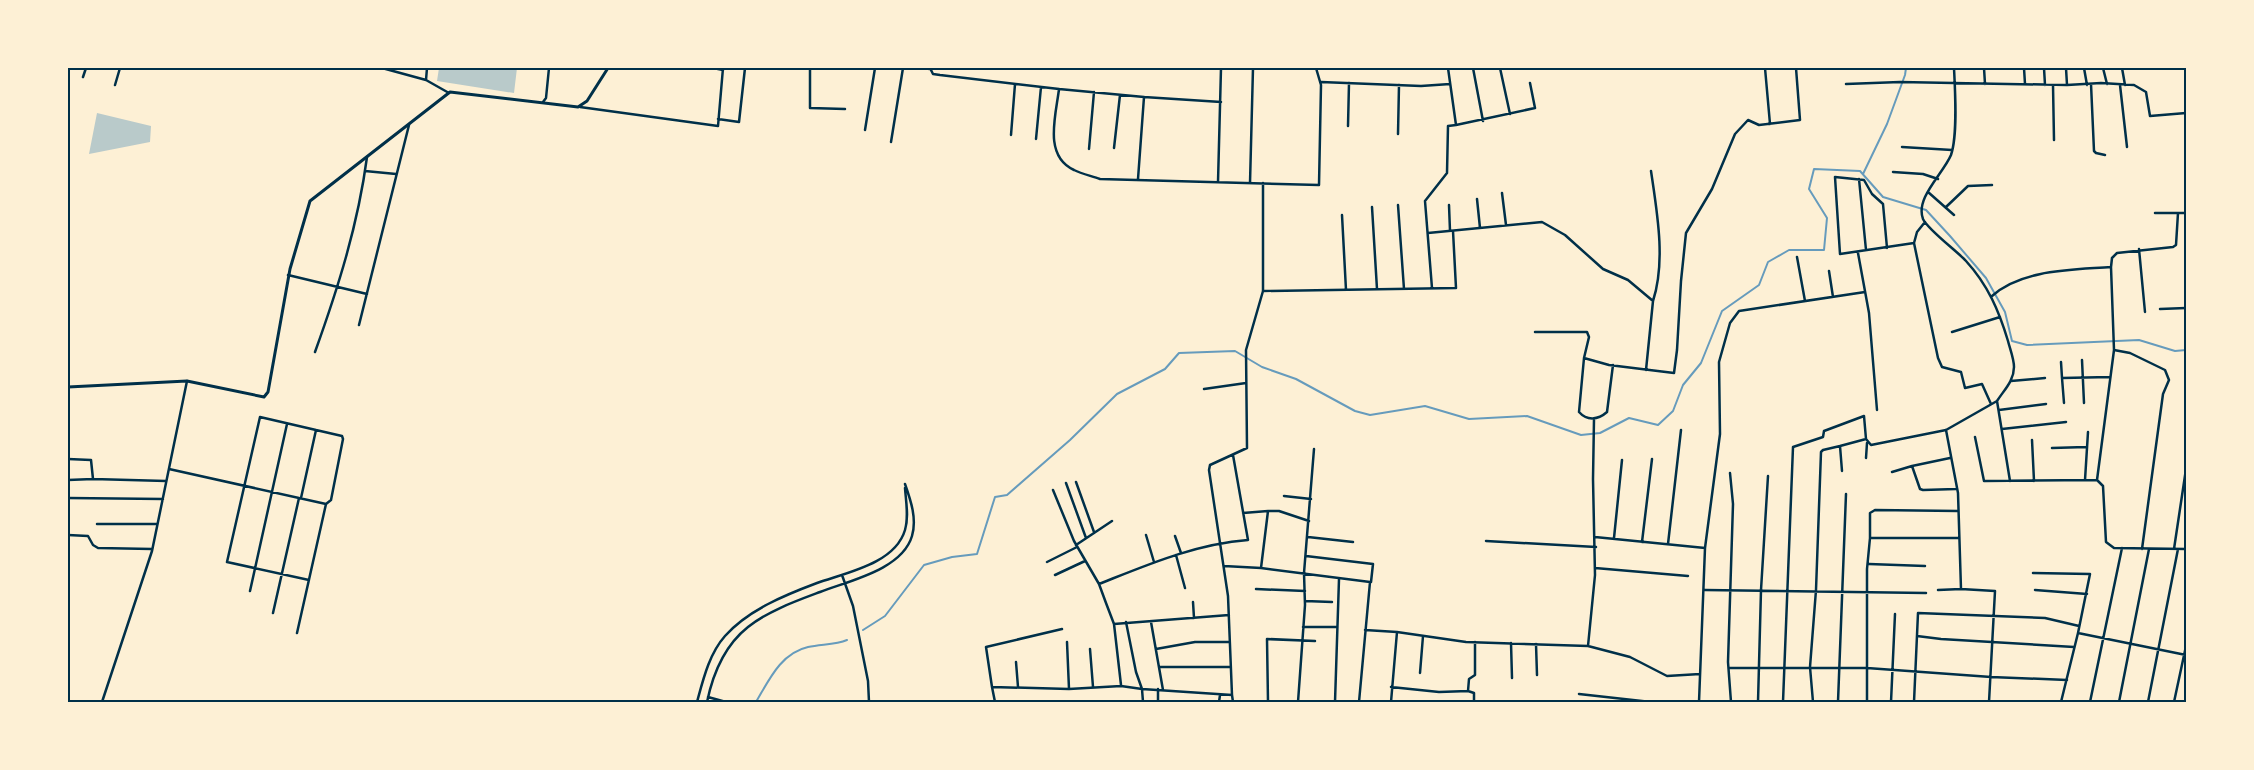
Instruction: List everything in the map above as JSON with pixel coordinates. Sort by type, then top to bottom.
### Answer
[{"type":"street","points":[[83,77],[86,68]]},
{"type":"street","points":[[114,85],[120,68]]},
{"type":"street","points":[[384,68],[426,80],[449,93],[578,106],[718,126],[723,69],[713,68]]},
{"type":"street","points":[[426,80],[427,68]]},
{"type":"street","points":[[543,102],[546,98],[549,68]]},
{"type":"street","points":[[578,106],[588,101],[608,68]]},
{"type":"street","points":[[718,120],[739,122],[745,68]]},
{"type":"street","points":[[810,68],[810,108],[845,110]]},
{"type":"street","points":[[865,130],[875,68]]},
{"type":"street","points":[[891,142],[903,68]]},
{"type":"street","points":[[920,68],[930,68],[932,74],[1041,87],[1220,102]]},
{"type":"street","points":[[1218,182],[1221,68]]},
{"type":"street","points":[[1250,183],[1253,68]]},
{"type":"street","points":[[1059,89],[1053,143],[1063,161],[1073,170],[1100,179],[1319,185],[1322,129],[1321,82],[1316,68]]},
{"type":"street","points":[[1448,68],[1456,125]]},
{"type":"street","points":[[1473,68],[1483,120]]},
{"type":"street","points":[[1500,68],[1510,114]]},
{"type":"street","points":[[1765,68],[1770,124]]},
{"type":"street","points":[[1584,358],[1613,365],[1674,373],[1686,233],[1712,189],[1735,134],[1748,120],[1760,125],[1800,120],[1796,68]]},
{"type":"street","points":[[1825,68],[1830,68]]},
{"type":"street","points":[[1813,702],[1810,667],[1816,590],[1821,452],[1866,441],[1871,445],[1946,430],[1997,401],[2011,381],[2014,367],[1992,295],[1967,262],[1925,222],[1921,206],[1952,150],[1954,68]]},
{"type":"street","points":[[1984,68],[1985,84]]},
{"type":"street","points":[[2024,68],[2025,84]]},
{"type":"street","points":[[2044,68],[2045,85]]},
{"type":"street","points":[[2066,68],[2067,85]]},
{"type":"street","points":[[2084,68],[2087,85]]},
{"type":"street","points":[[2103,68],[2107,84]]},
{"type":"street","points":[[2122,68],[2125,85]]},
{"type":"street","points":[[2186,68],[2186,74]]},
{"type":"street","points":[[1321,82],[1399,85],[1450,84]]},
{"type":"street","points":[[1348,83],[1348,126]]},
{"type":"street","points":[[1010,135],[1015,84]]},
{"type":"street","points":[[1432,288],[1425,201],[1447,173],[1448,126],[1535,108],[1530,84]]},
{"type":"street","points":[[1846,84],[2134,85],[2146,92],[2150,116],[2186,114]]},
{"type":"street","points":[[2091,84],[2094,151],[2105,154]]},
{"type":"street","points":[[1398,134],[1399,85]]},
{"type":"street","points":[[2053,85],[2054,140]]},
{"type":"street","points":[[2120,85],[2127,147]]},
{"type":"street","points":[[1036,139],[1041,87]]},
{"type":"street","points":[[1089,149],[1094,92]]},
{"type":"street","points":[[68,387],[187,380],[264,397],[268,392],[288,275],[310,201],[449,93]]},
{"type":"street","points":[[1114,148],[1120,95]]},
{"type":"street","points":[[1138,179],[1144,97]]},
{"type":"street","points":[[359,325],[409,125]]},
{"type":"street","points":[[1902,146],[1952,150]]},
{"type":"street","points":[[315,352],[338,288],[358,213],[367,156]]},
{"type":"street","points":[[365,170],[397,174]]},
{"type":"street","points":[[1646,370],[1653,301],[1658,276],[1651,171]]},
{"type":"street","points":[[1893,172],[1923,174],[1938,178]]},
{"type":"street","points":[[1887,248],[1883,204],[1872,194],[1864,180],[1835,177],[1840,254],[1887,248],[1914,242]]},
{"type":"street","points":[[1859,179],[1866,251]]},
{"type":"street","points":[[1234,702],[1224,566],[1209,470],[1210,465],[1247,448],[1246,355],[1262,291],[1263,183]]},
{"type":"street","points":[[1946,207],[1968,186],[1992,185]]},
{"type":"street","points":[[1502,192],[1506,225]]},
{"type":"street","points":[[1928,192],[1954,214]]},
{"type":"street","points":[[1477,199],[1480,228]]},
{"type":"street","points":[[1398,205],[1404,289]]},
{"type":"street","points":[[1262,291],[1456,288],[1449,205]]},
{"type":"street","points":[[1372,208],[1377,289]]},
{"type":"street","points":[[2155,213],[2186,213]]},
{"type":"street","points":[[2097,480],[2114,350],[2112,258],[2117,253],[2139,249],[2173,247],[2176,245],[2178,213]]},
{"type":"street","points":[[1342,216],[1346,290]]},
{"type":"street","points":[[1428,233],[1542,222],[1565,235],[1603,269],[1628,280],[1653,301]]},
{"type":"street","points":[[1925,222],[1917,232],[1914,242],[1925,303],[1942,368],[1961,372],[1965,388],[1982,384],[1991,404]]},
{"type":"street","points":[[2139,249],[2145,312]]},
{"type":"street","points":[[1858,252],[1869,313],[1877,410]]},
{"type":"street","points":[[1797,257],[1805,301]]},
{"type":"street","points":[[1992,295],[1996,291],[2032,277],[2111,267]]},
{"type":"street","points":[[1829,271],[1833,297]]},
{"type":"street","points":[[288,275],[366,294]]},
{"type":"street","points":[[1699,702],[1705,590],[1705,548],[1720,434],[1720,362],[1730,323],[1739,311],[1865,292]]},
{"type":"street","points":[[2160,309],[2186,308]]},
{"type":"street","points":[[1952,332],[2000,317]]},
{"type":"street","points":[[1535,332],[1587,332],[1589,337],[1584,358],[1579,412],[1584,417],[1594,419],[1603,416],[1608,408],[1613,365]]},
{"type":"street","points":[[2114,350],[2130,353],[2165,370],[2169,380],[2163,394],[2142,548]]},
{"type":"street","points":[[2082,360],[2084,404]]},
{"type":"street","points":[[2061,362],[2064,403]]},
{"type":"street","points":[[2062,378],[2110,377]]},
{"type":"street","points":[[2011,381],[2045,378]]},
{"type":"street","points":[[102,702],[153,550],[156,524],[163,499],[187,380]]},
{"type":"street","points":[[1204,389],[1246,383]]},
{"type":"street","points":[[1997,401],[2010,481]]},
{"type":"street","points":[[1999,410],[2046,404]]},
{"type":"street","points":[[1783,702],[1793,447],[1823,437],[1824,432],[1864,416],[1866,458]]},
{"type":"street","points":[[297,633],[309,580],[326,504],[331,500],[343,440],[342,436],[338,434],[260,417],[227,562],[309,580]]},
{"type":"street","points":[[1588,646],[1596,548],[1594,537],[1594,419]]},
{"type":"street","points":[[2002,429],[2066,422]]},
{"type":"street","points":[[250,591],[288,423]]},
{"type":"street","points":[[273,613],[316,430]]},
{"type":"street","points":[[1668,544],[1681,430]]},
{"type":"street","points":[[1946,430],[1958,511],[1960,589]]},
{"type":"street","points":[[2085,480],[2088,432]]},
{"type":"street","points":[[1975,437],[1984,481],[2097,480],[2103,486],[2106,542],[2114,548],[2186,549]]},
{"type":"street","points":[[2032,440],[2034,481]]},
{"type":"street","points":[[1840,446],[1842,471]]},
{"type":"street","points":[[2052,448],[2086,447]]},
{"type":"street","points":[[1298,702],[1305,601],[1304,573],[1314,449]]},
{"type":"street","points":[[1099,584],[1181,553],[1221,542],[1248,540],[1233,455]]},
{"type":"street","points":[[1892,472],[1950,458]]},
{"type":"street","points":[[68,459],[91,460],[93,478]]},
{"type":"street","points":[[1642,542],[1652,459]]},
{"type":"street","points":[[1614,538],[1622,460]]},
{"type":"street","points":[[1912,466],[1920,488],[1923,490],[1956,489]]},
{"type":"street","points":[[169,469],[326,504]]},
{"type":"street","points":[[2148,702],[2176,549],[2186,469]]},
{"type":"street","points":[[1730,473],[1733,504],[1730,590],[1731,702]]},
{"type":"street","points":[[1758,702],[1761,590],[1768,476]]},
{"type":"street","points":[[68,480],[93,478],[166,481]]},
{"type":"street","points":[[1076,482],[1094,532]]},
{"type":"street","points":[[1066,483],[1086,538]]},
{"type":"street","points":[[697,702],[708,664],[724,637],[744,619],[768,605],[816,584],[879,560],[895,546],[905,532],[907,519],[905,484],[914,520],[912,538],[901,553],[882,569],[771,612],[748,627],[730,644],[717,667],[707,702]]},
{"type":"street","points":[[1053,490],[1076,546],[1099,584],[1114,624],[1121,686]]},
{"type":"street","points":[[1838,702],[1846,494]]},
{"type":"street","points":[[1284,496],[1311,499]]},
{"type":"street","points":[[68,498],[163,499]]},
{"type":"street","points":[[1867,702],[1867,591],[1870,513],[1875,510],[1958,511]]},
{"type":"street","points":[[1261,568],[1268,511]]},
{"type":"street","points":[[1243,513],[1280,512],[1309,521]]},
{"type":"street","points":[[1047,562],[1076,546],[1112,521]]},
{"type":"street","points":[[97,524],[156,524]]},
{"type":"street","points":[[68,535],[88,536],[93,545],[98,548],[153,550]]},
{"type":"street","points":[[1146,535],[1154,562]]},
{"type":"street","points":[[1175,536],[1181,553]]},
{"type":"street","points":[[1308,537],[1353,542]]},
{"type":"street","points":[[1594,537],[1705,548]]},
{"type":"street","points":[[1870,538],[1958,538]]},
{"type":"street","points":[[1486,541],[1596,548]]},
{"type":"street","points":[[2090,702],[2122,548]]},
{"type":"street","points":[[2119,702],[2149,549]]},
{"type":"street","points":[[1176,555],[1186,588]]},
{"type":"street","points":[[1306,556],[1373,564],[1359,702]]},
{"type":"street","points":[[1055,575],[1085,560]]},
{"type":"street","points":[[1869,564],[1925,566]]},
{"type":"street","points":[[1224,566],[1261,568],[1370,582]]},
{"type":"street","points":[[1595,568],[1688,576]]},
{"type":"street","points":[[2033,573],[2090,574],[2061,702]]},
{"type":"street","points":[[842,575],[853,606],[868,681],[869,702]]},
{"type":"street","points":[[1335,702],[1339,579]]},
{"type":"street","points":[[1256,589],[1305,591]]},
{"type":"street","points":[[1705,590],[1816,590],[1926,593]]},
{"type":"street","points":[[1938,590],[1995,591],[1989,702]]},
{"type":"street","points":[[2035,590],[2087,594]]},
{"type":"street","points":[[1305,601],[1332,602]]},
{"type":"street","points":[[1193,602],[1194,618]]},
{"type":"street","points":[[1914,702],[1918,613],[2045,618],[2079,626]]},
{"type":"street","points":[[1892,702],[1895,614]]},
{"type":"street","points":[[1114,624],[1229,615]]},
{"type":"street","points":[[1126,622],[1136,672],[1142,689],[1143,702]]},
{"type":"street","points":[[1152,622],[1164,690]]},
{"type":"street","points":[[1303,627],[1337,627]]},
{"type":"street","points":[[995,702],[986,647],[1062,629]]},
{"type":"street","points":[[1365,630],[1475,642],[1588,646],[1630,657],[1667,676],[1700,674]]},
{"type":"street","points":[[1391,702],[1397,632]]},
{"type":"street","points":[[2078,633],[2131,643],[2158,651],[2186,654]]},
{"type":"street","points":[[1420,673],[1423,636]]},
{"type":"street","points":[[1917,636],[2074,647]]},
{"type":"street","points":[[1268,702],[1267,639],[1315,641]]},
{"type":"street","points":[[1067,642],[1069,689]]},
{"type":"street","points":[[1156,648],[1195,642],[1230,642]]},
{"type":"street","points":[[1468,691],[1469,680],[1475,675],[1475,642]]},
{"type":"street","points":[[1511,643],[1512,678]]},
{"type":"street","points":[[1536,644],[1537,675]]},
{"type":"street","points":[[2174,702],[2186,654],[2186,646]]},
{"type":"street","points":[[1090,649],[1093,687]]},
{"type":"street","points":[[1016,662],[1018,687]]},
{"type":"street","points":[[1160,667],[1231,667]]},
{"type":"street","points":[[1730,668],[1840,667],[2067,680]]},
{"type":"street","points":[[992,686],[1069,689],[1121,686],[1232,695]]},
{"type":"street","points":[[1391,687],[1439,692],[1468,691],[1474,693],[1474,702]]},
{"type":"street","points":[[1158,690],[1158,702]]},
{"type":"street","points":[[1579,694],[1651,702]]},
{"type":"street","points":[[1219,702],[1220,695]]},
{"type":"street","points":[[708,698],[726,702]]},
{"type":"shaded area","points":[[439,68],[517,68],[514,93],[437,81]]},
{"type":"shaded area","points":[[97,113],[151,126],[150,142],[89,154]]},
{"type":"waterway","points":[[1863,174],[1887,124],[1906,68]]},
{"type":"waterway","points":[[863,630],[885,616],[924,565],[952,557],[977,554],[995,497],[1007,495],[1070,440],[1117,394],[1165,369],[1179,353],[1235,351],[1262,367],[1296,379],[1355,411],[1370,415],[1425,406],[1469,419],[1527,416],[1581,435],[1600,433],[1629,418],[1658,425],[1673,411],[1683,385],[1701,363],[1722,311],[1759,285],[1768,262],[1789,250],[1824,250],[1827,218],[1809,189],[1814,169],[1860,171],[1883,197],[1926,210],[1986,278],[2005,312],[2012,341],[2027,345],[2139,340],[2175,351],[2186,350]]},
{"type":"waterway","points":[[756,702],[777,668],[790,655],[808,647],[847,640]]}]
